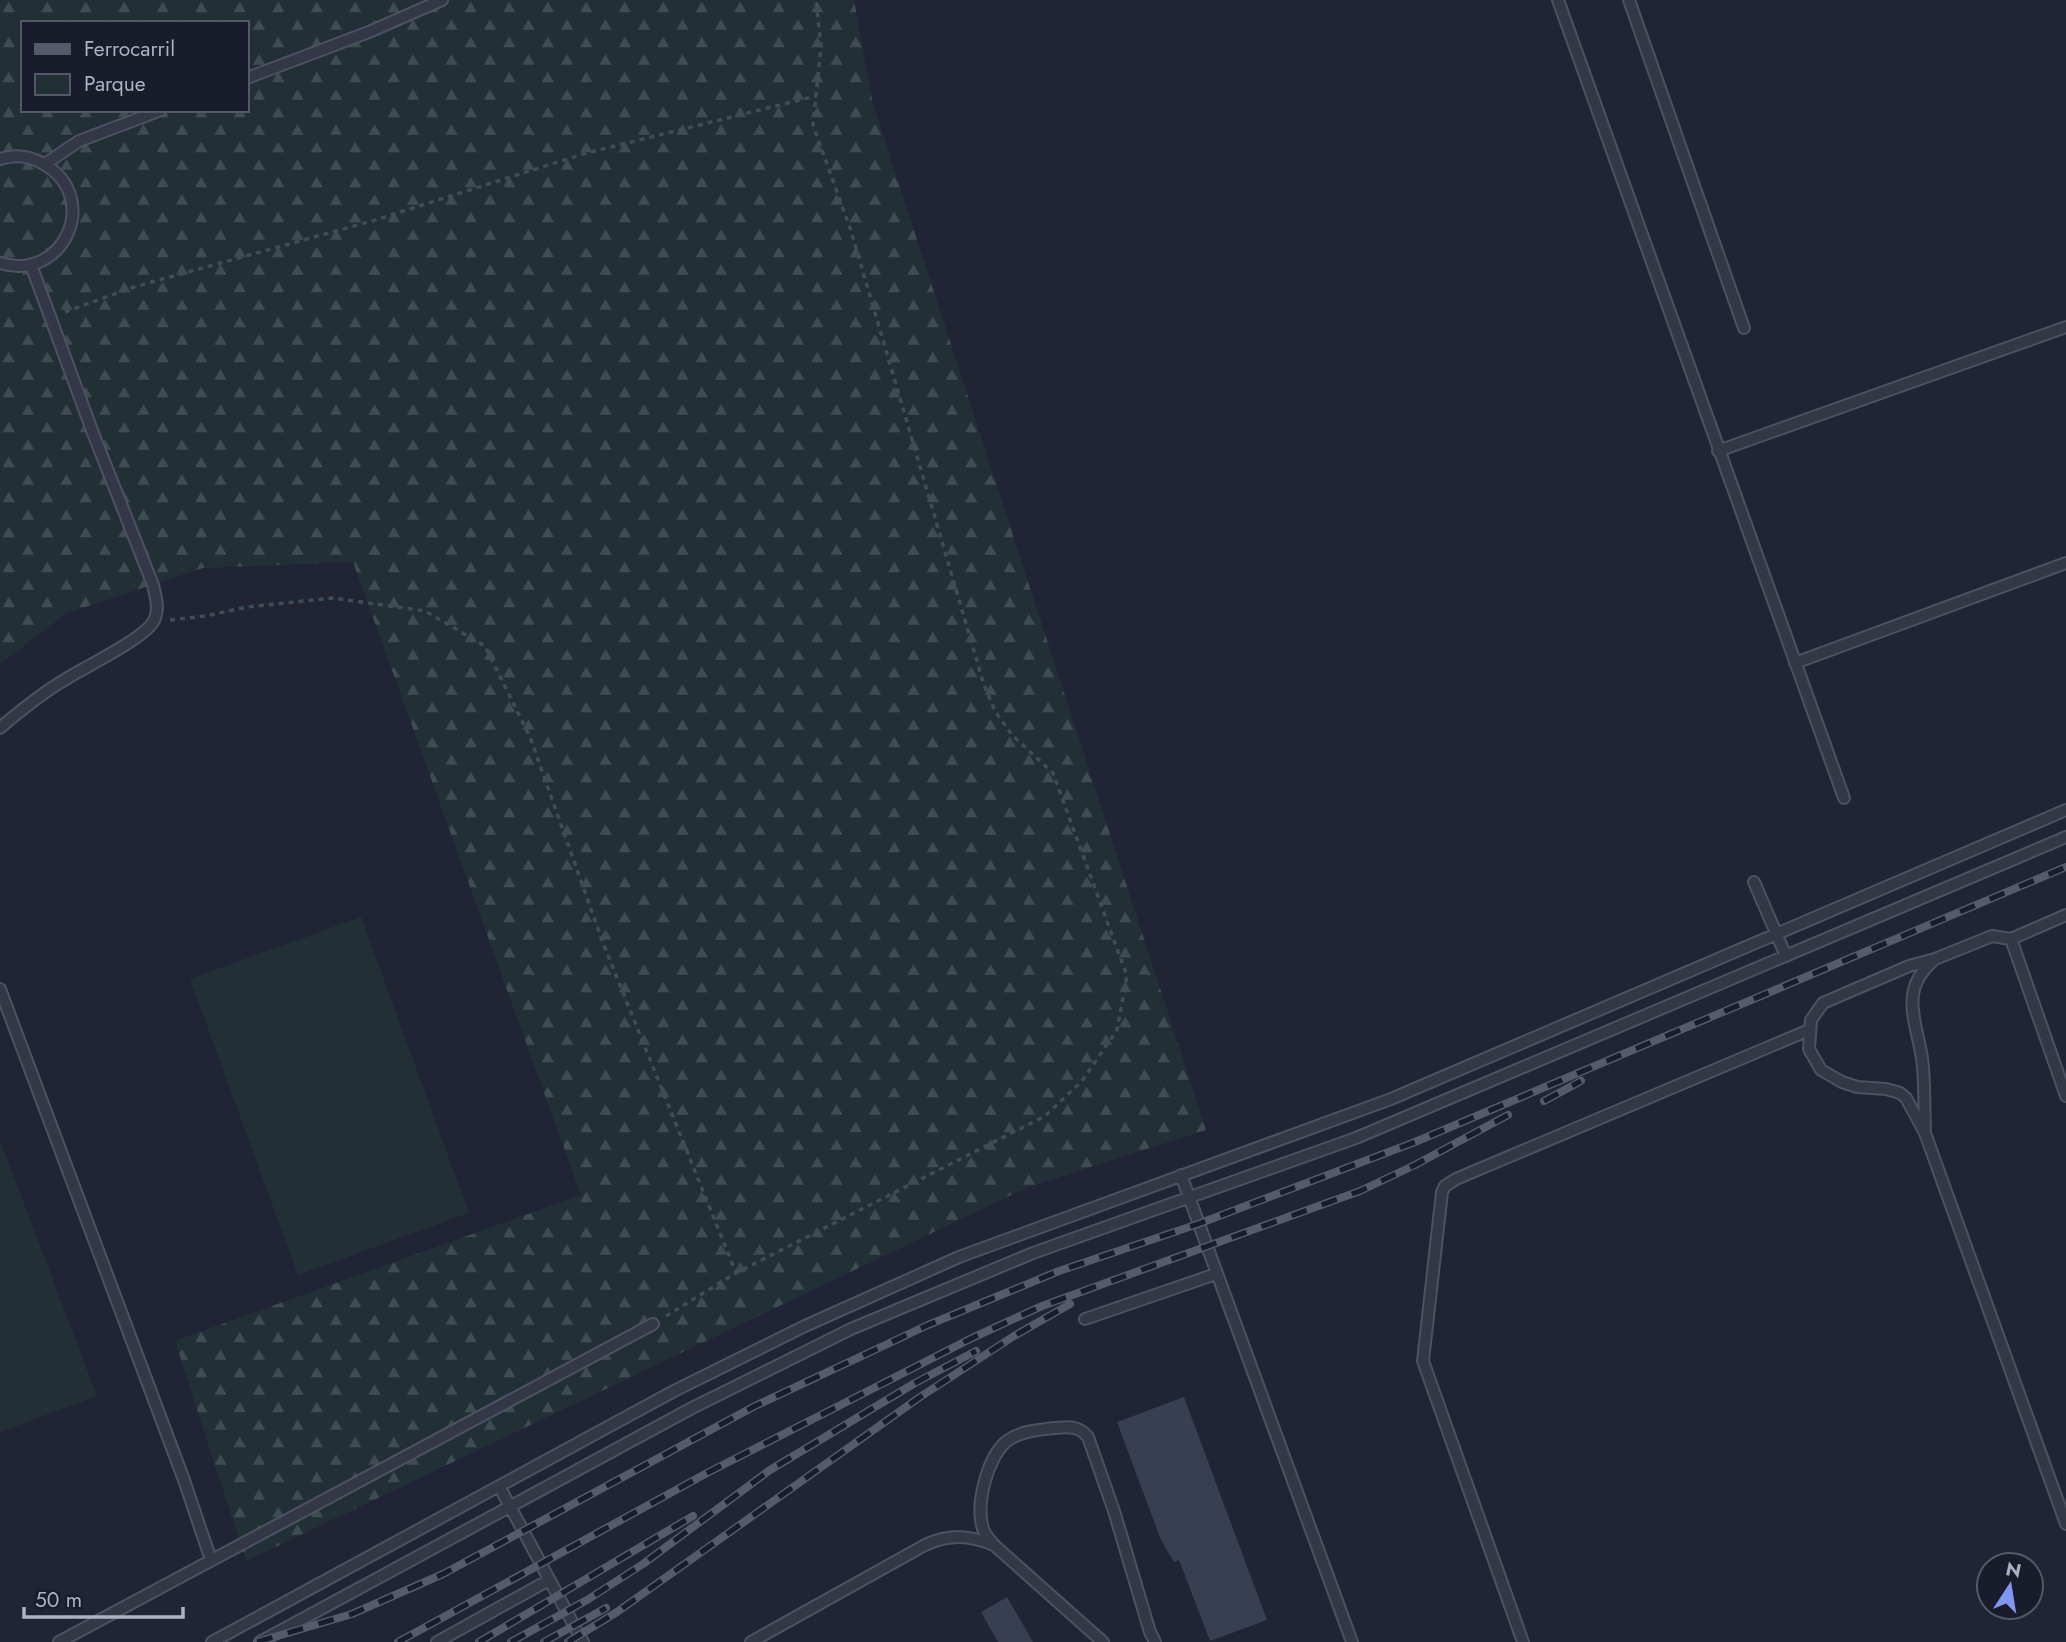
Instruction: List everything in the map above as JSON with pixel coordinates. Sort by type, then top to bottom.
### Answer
[{"type":"lane","points":[[248,78],[369,32],[442,0]]},
{"type":"lane","points":[[1558,0],[1844,798]]},
{"type":"lane","points":[[1629,0],[1744,328]]},
{"type":"lane","points":[[45,164],[79,141],[156,112]]},
{"type":"lane","points":[[0,159],[23,156],[45,164],[62,178],[69,189],[73,205],[73,220],[67,236],[59,248],[47,258],[31,265],[1,264]]},
{"type":"lane","points":[[0,728],[63,680],[137,636],[153,622],[158,606],[153,585],[31,265]]},
{"type":"lane","points":[[1718,451],[2066,327]]},
{"type":"lane","points":[[1795,663],[2066,563]]},
{"type":"lane","points":[[212,1642],[674,1391],[805,1325],[960,1257],[1391,1099],[2066,810]]},
{"type":"lane","points":[[260,1642],[692,1408],[851,1329],[1033,1253],[1356,1138],[2066,837]]},
{"type":"lane","points":[[1754,882],[1786,956]]},
{"type":"lane","points":[[2066,915],[2011,939],[1992,936],[1935,959],[1909,966],[1823,1003],[1817,1010],[1809,1030],[1809,1049],[1821,1070],[1850,1085],[1886,1088],[1900,1093],[1906,1098],[1925,1133],[2066,1524]]},
{"type":"lane","points":[[2011,939],[2066,1096]]},
{"type":"lane","points":[[1925,1133],[1923,1068],[1912,1000],[1918,978],[1924,968],[1935,959]]},
{"type":"lane","points":[[0,989],[184,1480],[211,1560]]},
{"type":"lane","points":[[1523,1642],[1423,1361],[1442,1192],[1456,1179],[1809,1030]]},
{"type":"lane","points":[[1181,1175],[1345,1622],[1350,1642]]},
{"type":"lane","points":[[1085,1319],[1216,1274]]},
{"type":"lane","points":[[60,1642],[653,1324]]},
{"type":"lane","points":[[1103,1642],[994,1545],[984,1532],[980,1508],[988,1472],[1001,1447],[1009,1440],[1033,1431],[1069,1426],[1088,1437],[1155,1642]]},
{"type":"lane","points":[[499,1486],[583,1642]]},
{"type":"lane","points":[[751,1642],[938,1539],[967,1536],[994,1545]]},
{"type":"lane","points":[[437,1642],[550,1580]]},
{"type":"lane","points":[[756,1642],[768,1631]]},
{"type":"path","points":[[653,1324],[736,1273],[1045,1115],[1082,1081],[1117,1030],[1127,976],[1053,773],[1012,735],[995,711],[984,685],[851,231],[813,125],[821,47],[817,0]]},
{"type":"path","points":[[50,317],[134,287],[372,221],[583,155],[816,96]]},
{"type":"path","points":[[153,622],[205,616],[247,607],[333,598],[425,611],[485,646],[530,737],[603,943],[736,1273]]},
{"type":"green space","points":[[0,0],[854,0],[873,104],[1206,1130],[1026,1188],[246,1561],[175,1341],[581,1195],[353,562],[203,568],[67,613],[0,664]]},
{"type":"green space","points":[[361,917],[469,1213],[298,1275],[190,979]]},
{"type":"green space","points":[[0,1140],[97,1396],[0,1432]]},
{"type":"building","points":[[1184,1397],[1267,1620],[1210,1641],[1179,1560],[1174,1562],[1161,1540],[1117,1422]]},
{"type":"building","points":[[1007,1597],[1033,1642],[998,1642],[981,1612]]},
{"type":"railway","points":[[257,1642],[352,1614],[443,1574],[755,1406],[928,1325],[1059,1271],[1198,1224],[1415,1142],[2066,867]]},
{"type":"railway","points":[[1544,1101],[1581,1081]]},
{"type":"railway","points":[[398,1642],[707,1473],[972,1338],[1042,1306],[1360,1191],[1508,1115]]},
{"type":"railway","points":[[568,1642],[617,1612],[920,1397],[1014,1336],[1070,1304]]},
{"type":"railway","points":[[511,1642],[587,1600],[643,1564],[770,1470],[915,1383],[976,1351]]},
{"type":"railway","points":[[479,1642],[693,1516]]},
{"type":"railway","points":[[544,1642],[606,1608]]}]
